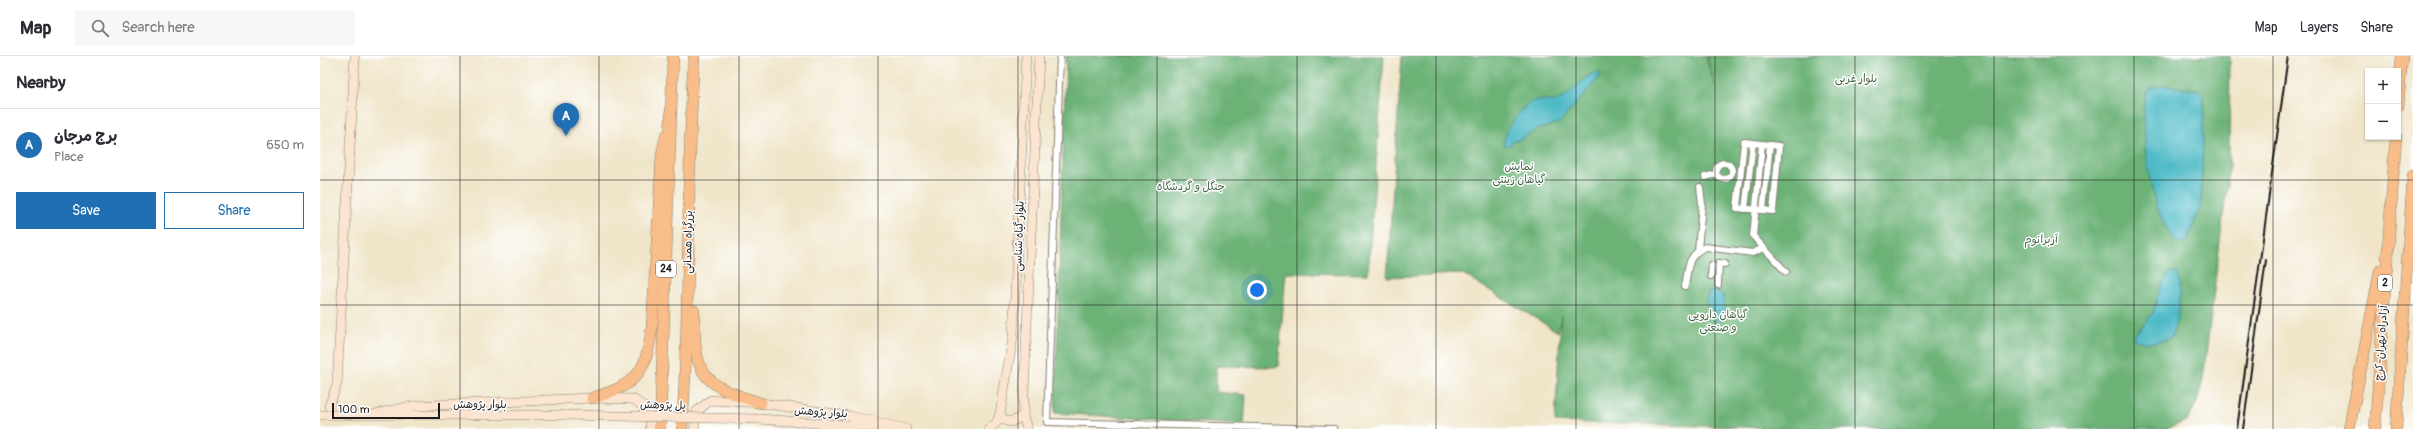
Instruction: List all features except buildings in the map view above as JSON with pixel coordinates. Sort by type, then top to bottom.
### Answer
[{"type":"highway","name":"بزرگراه همدانی","points":[[660,429],[673,110],[673,56]]},
{"type":"highway","name":"بزرگراه همدانی","points":[[682,429],[689,237],[689,133],[694,56]]},
{"type":"highway","points":[[2398,104],[2402,56]]},
{"type":"highway","points":[[592,398],[612,392],[631,382],[644,365],[649,351],[652,327],[662,154],[673,110]]},
{"type":"highway","points":[[689,133],[696,162],[694,350],[701,371],[719,388],[727,393],[761,403]]},
{"type":"highway","name":"آزادراه تهران-کرج","points":[[2375,429],[2396,140]]},
{"type":"highway","name":"2","points":[[2396,429],[2413,176]]},
{"type":"highway","points":[[2349,429],[2389,231]]},
{"type":"street","points":[[329,406],[337,384],[355,56]]},
{"type":"street","name":"بلوار گیاه شناسی","points":[[1000,414],[1013,337],[1026,56]]},
{"type":"street","name":"بلوار گیاه شناسی","points":[[1026,429],[1024,416],[1039,56]]},
{"type":"street","points":[[1060,56],[1047,422],[1334,429]]},
{"type":"street","points":[[1744,142],[1753,143],[1779,146],[1772,211],[1737,208],[1744,142]]},
{"type":"street","points":[[1745,209],[1753,143]]},
{"type":"street","points":[[1762,144],[1754,210],[1753,236],[1786,272]]},
{"type":"street","points":[[1763,210],[1770,145]]},
{"type":"street","points":[[1743,156],[1778,160]]},
{"type":"street","points":[[1716,174],[1717,167],[1721,163],[1728,165],[1731,173],[1740,182],[1775,185]]},
{"type":"street","points":[[1716,174],[1720,178],[1725,179],[1731,173],[1741,168],[1776,173]]},
{"type":"street","points":[[1705,177],[1716,174]]},
{"type":"street","points":[[1685,286],[1687,266],[1698,250],[1702,204],[1700,187]]},
{"type":"street","points":[[1738,194],[1774,198]]},
{"type":"street","points":[[1698,250],[1705,247],[1753,253],[1763,248]]},
{"type":"street","points":[[1718,285],[1713,271],[1719,263],[1725,264]]},
{"type":"street","points":[[376,414],[412,406],[592,398],[633,399],[638,401],[650,411],[650,429]]},
{"type":"street","points":[[694,429],[697,411],[711,400],[761,403],[850,416],[905,429]]},
{"type":"street","points":[[989,429],[993,427],[1000,414],[1004,420],[1011,422],[1024,416]]},
{"type":"street","name":"بلوار پژوهش","points":[[320,415],[567,415]]},
{"type":"street","name":"پل پژوهش","points":[[567,415],[759,420]]},
{"type":"street","name":"بلوار پژوهش","points":[[759,420],[905,429]]},
{"type":"green space","name":"جنگل و گردشگاه","points":[[1066,56],[1384,56],[1368,274],[1286,273],[1278,367],[1216,366],[1216,392],[1246,395],[1244,425],[1055,413]]},
{"type":"green space","points":[[1402,56],[1706,56],[1715,86],[1707,56],[2230,56],[2229,169],[2203,379],[2197,402],[2188,420],[2167,429],[1818,429],[1555,422],[1561,316],[1558,332],[1463,274],[1387,277]]},
{"type":"water","points":[[1599,73],[1601,74],[1598,79],[1559,123],[1536,130],[1517,141],[1513,140],[1510,146],[1504,145],[1506,134],[1514,120],[1529,103],[1537,100],[1559,100],[1570,93],[1582,81]]},
{"type":"water","points":[[2162,85],[2197,90],[2202,94],[2204,100],[2201,205],[2188,239],[2183,243],[2177,242],[2168,231],[2161,217],[2155,201],[2148,166],[2144,133],[2144,99],[2149,90]]},
{"type":"water","points":[[2178,272],[2180,297],[2176,321],[2171,338],[2161,341],[2142,342],[2132,338],[2153,313],[2159,290],[2169,273]]},
{"type":"water","points":[[1714,291],[1723,295],[1725,310],[1721,319],[1714,323],[1716,312],[1709,309],[1706,302],[1708,293]]},
{"type":"railway","points":[[2237,429],[2288,56]]},
{"type":"railway","points":[[2243,429],[2266,260]]},
{"type":"place","name":"برج مرجان","points":[[566,136]]},
{"type":"park label","name":"بلوار غربی","points":[[1856,78]]},
{"type":"park label","name":"نمایش گیاهان زینتی","points":[[1519,172]]},
{"type":"park label","name":"آربرانوم","points":[[2041,239]]},
{"type":"park label","name":"گیاهان دارویی و صنعتی","points":[[1718,320]]}]
